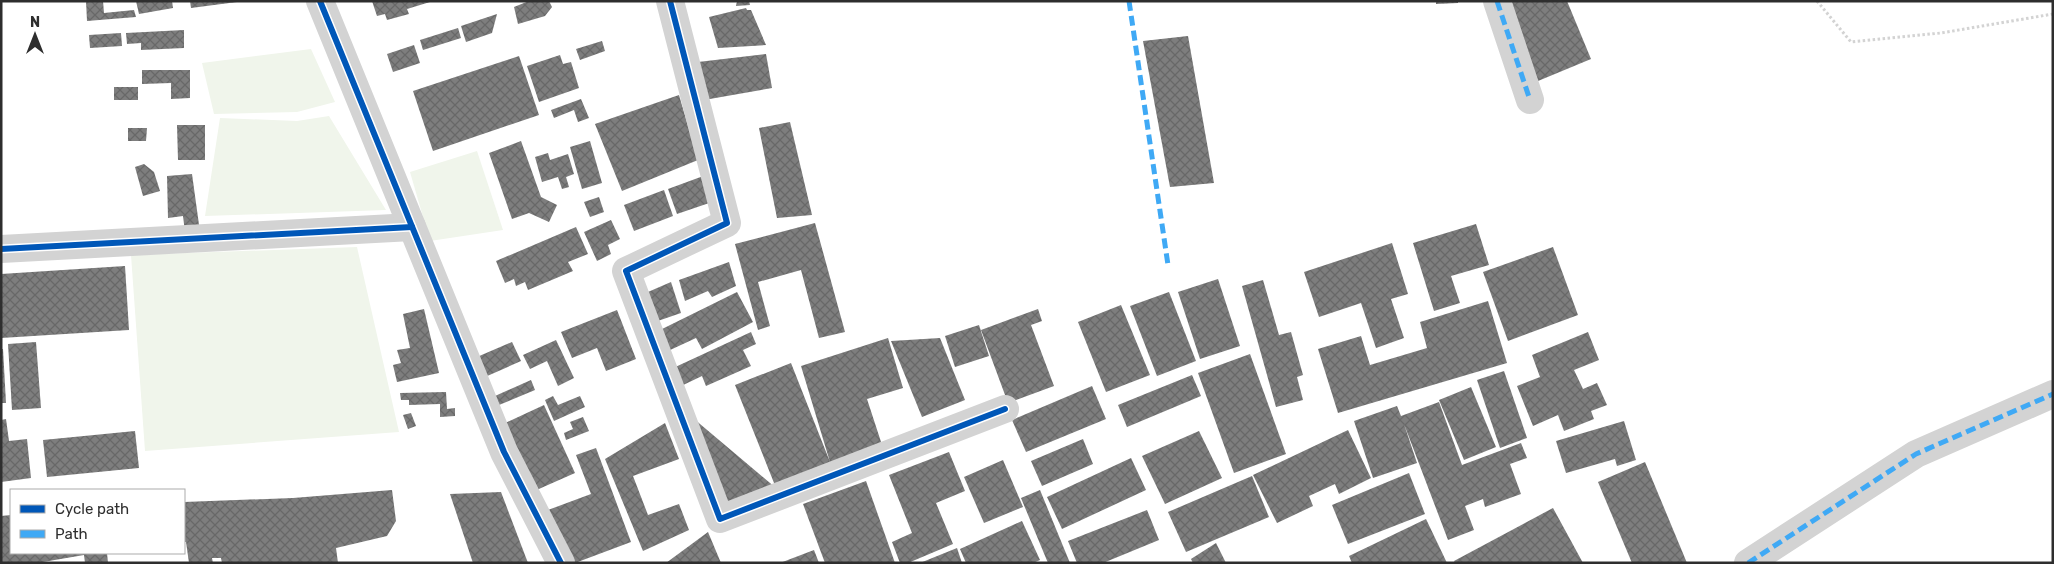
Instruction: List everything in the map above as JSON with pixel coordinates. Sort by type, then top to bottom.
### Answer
[{"type":"street","points":[[320,1],[504,452],[561,563]]},
{"type":"street","points":[[670,1],[727,223],[626,271],[720,520],[1005,410]]},
{"type":"street","points":[[1497,1],[1530,100]]},
{"type":"street","points":[[1,249],[412,227]]},
{"type":"street","points":[[1748,563],[1916,454],[2053,394]]},
{"type":"path","points":[[1818,1],[1850,42],[1941,33],[2053,14]]},
{"type":"shaded area","points":[[311,49],[335,102],[297,112],[214,114],[202,63]]},
{"type":"shaded area","points":[[329,116],[386,210],[205,216],[220,118],[297,121]]},
{"type":"shaded area","points":[[477,151],[503,230],[430,241],[410,172]]},
{"type":"shaded area","points":[[357,247],[399,432],[145,451],[131,255]]},
{"type":"building","points":[[86,1],[103,1],[104,13],[134,10],[136,17],[87,21]]},
{"type":"building","points":[[136,1],[172,1],[173,8],[139,14]]},
{"type":"building","points":[[190,1],[237,1],[237,2],[191,8]]},
{"type":"building","points":[[372,1],[430,2],[407,9],[409,14],[387,20],[385,14],[377,16]]},
{"type":"building","points":[[529,1],[549,1],[552,7],[545,16],[518,24],[514,7]]},
{"type":"building","points":[[737,1],[749,1],[750,5],[736,6]]},
{"type":"building","points":[[1436,1],[1458,1],[1458,3],[1436,4]]},
{"type":"building","points":[[1505,1],[1567,1],[1591,59],[1538,81]]},
{"type":"building","points":[[746,8],[751,10],[766,45],[718,48],[709,17]]},
{"type":"building","points":[[497,14],[492,33],[466,42],[461,26]]},
{"type":"building","points":[[458,28],[461,38],[423,50],[420,40]]},
{"type":"building","points":[[184,30],[184,48],[141,50],[141,43],[127,44],[126,33]]},
{"type":"building","points":[[121,33],[122,46],[90,48],[89,35]]},
{"type":"building","points":[[1188,36],[1214,183],[1170,187],[1143,41]]},
{"type":"building","points":[[602,41],[605,51],[580,60],[576,49]]},
{"type":"building","points":[[414,45],[420,63],[393,72],[387,54]]},
{"type":"building","points":[[766,54],[772,88],[704,100],[698,62]]},
{"type":"building","points":[[560,55],[563,64],[571,62],[579,88],[539,102],[527,66]]},
{"type":"building","points":[[519,56],[539,115],[433,151],[413,91]]},
{"type":"building","points":[[142,70],[190,70],[190,98],[171,99],[171,83],[142,84]]},
{"type":"building","points":[[114,87],[138,87],[138,100],[114,100]]},
{"type":"building","points":[[679,95],[698,160],[622,191],[595,124]]},
{"type":"building","points":[[581,99],[589,118],[578,122],[574,110],[554,118],[551,110]]},
{"type":"building","points":[[790,122],[812,215],[777,218],[759,128]]},
{"type":"building","points":[[177,125],[205,125],[205,160],[178,160]]},
{"type":"building","points":[[128,128],[147,128],[146,141],[128,141]]},
{"type":"building","points":[[521,141],[541,197],[557,205],[549,222],[529,213],[512,219],[489,153]]},
{"type":"building","points":[[590,141],[602,183],[582,189],[570,147]]},
{"type":"building","points":[[548,153],[550,160],[568,154],[574,174],[566,177],[569,187],[562,189],[558,177],[542,182],[535,157]]},
{"type":"building","points":[[144,164],[154,172],[160,191],[143,196],[135,167]]},
{"type":"building","points":[[192,174],[200,232],[185,232],[183,216],[168,218],[167,176]]},
{"type":"building","points":[[706,175],[715,201],[677,214],[668,189]]},
{"type":"building","points":[[664,190],[673,216],[634,231],[624,205]]},
{"type":"building","points":[[599,197],[604,212],[590,217],[584,202]]},
{"type":"building","points":[[611,220],[620,239],[608,245],[611,254],[597,261],[584,232]]},
{"type":"building","points":[[815,223],[845,332],[819,338],[801,270],[758,282],[770,326],[758,330],[735,244]]},
{"type":"building","points":[[1476,224],[1489,265],[1451,276],[1460,303],[1434,311],[1413,243]]},
{"type":"building","points":[[576,227],[588,254],[568,262],[573,271],[528,290],[525,282],[516,286],[514,279],[505,283],[496,261]]},
{"type":"building","points":[[1392,243],[1408,294],[1391,299],[1404,338],[1376,348],[1361,303],[1319,317],[1304,272]]},
{"type":"building","points":[[1553,247],[1578,315],[1508,341],[1483,272]]},
{"type":"building","points":[[729,262],[736,286],[712,297],[708,291],[685,301],[679,280]]},
{"type":"building","points":[[125,266],[129,330],[1,338],[1,274]]},
{"type":"building","points":[[1218,279],[1240,346],[1200,359],[1178,292]]},
{"type":"building","points":[[1263,280],[1279,335],[1291,332],[1303,375],[1297,377],[1303,400],[1276,407],[1242,286]]},
{"type":"building","points":[[671,282],[681,313],[649,324],[641,295]]},
{"type":"building","points":[[737,292],[753,322],[702,349],[696,338],[668,351],[658,331]]},
{"type":"building","points":[[1169,292],[1196,361],[1157,376],[1130,306]]},
{"type":"building","points":[[1488,301],[1507,363],[1338,413],[1318,349],[1361,336],[1370,365],[1427,348],[1420,322]]},
{"type":"building","points":[[1121,305],[1150,375],[1106,392],[1078,322]]},
{"type":"building","points":[[424,309],[439,373],[397,382],[393,365],[401,363],[397,350],[410,348],[403,314]]},
{"type":"building","points":[[1038,309],[1042,321],[1031,325],[1054,386],[1008,403],[981,330]]},
{"type":"building","points":[[617,310],[636,359],[606,371],[597,348],[572,358],[561,332]]},
{"type":"building","points":[[979,325],[989,356],[955,367],[945,336]]},
{"type":"building","points":[[751,332],[756,344],[743,350],[751,366],[706,386],[702,376],[679,387],[671,369]]},
{"type":"building","points":[[1588,332],[1599,360],[1574,370],[1583,389],[1597,383],[1607,405],[1591,411],[1594,419],[1564,431],[1558,415],[1533,426],[1517,386],[1540,377],[1532,355]]},
{"type":"building","points":[[888,338],[903,388],[867,399],[883,448],[831,464],[776,488],[735,385],[791,363],[830,462],[801,366]]},
{"type":"building","points":[[940,338],[965,400],[922,417],[891,341]]},
{"type":"building","points":[[556,340],[574,378],[558,386],[547,361],[530,369],[523,355]]},
{"type":"building","points":[[36,342],[41,408],[12,410],[8,344]]},
{"type":"building","points":[[512,342],[521,361],[485,377],[477,357]]},
{"type":"building","points":[[1,349],[3,349],[6,403],[1,403]]},
{"type":"building","points":[[1250,354],[1286,454],[1234,473],[1198,373]]},
{"type":"building","points":[[1504,371],[1527,438],[1500,448],[1477,380]]},
{"type":"building","points":[[1192,375],[1201,396],[1127,427],[1118,405]]},
{"type":"building","points":[[531,380],[535,390],[499,405],[495,396]]},
{"type":"building","points":[[1092,386],[1106,419],[1026,452],[1012,420]]},
{"type":"building","points":[[1471,387],[1496,447],[1464,460],[1439,400]]},
{"type":"building","points":[[446,392],[447,409],[455,408],[455,416],[440,417],[440,404],[409,405],[409,400],[401,400],[400,393]]},
{"type":"building","points":[[553,396],[558,405],[580,396],[585,407],[554,421],[545,400]]},
{"type":"building","points":[[1439,402],[1462,465],[1521,443],[1527,458],[1510,464],[1521,494],[1485,507],[1483,499],[1465,506],[1474,530],[1448,540],[1404,424],[1417,463],[1373,478],[1354,421],[1397,406],[1401,416]]},
{"type":"building","points":[[544,405],[575,473],[532,492],[501,425]]},
{"type":"building","points":[[411,413],[416,426],[408,429],[403,415]]},
{"type":"building","points":[[687,413],[776,488],[726,504]]},
{"type":"building","points":[[583,417],[589,431],[566,440],[564,433],[573,429],[570,422]]},
{"type":"building","points":[[6,419],[9,441],[27,439],[31,478],[1,482],[1,420]]},
{"type":"building","points":[[1624,421],[1636,460],[1617,466],[1615,459],[1566,473],[1556,441]]},
{"type":"building","points":[[665,423],[679,459],[633,476],[648,515],[679,504],[689,530],[643,551],[605,459]]},
{"type":"building","points":[[1348,430],[1371,478],[1339,494],[1335,484],[1309,496],[1313,506],[1277,523],[1253,475]]},
{"type":"building","points":[[135,431],[139,468],[47,477],[43,440]]},
{"type":"building","points":[[1199,431],[1222,478],[1165,504],[1142,456]]},
{"type":"building","points":[[1083,439],[1093,464],[1042,486],[1031,461]]},
{"type":"building","points":[[596,448],[631,542],[575,563],[569,563],[548,510],[591,494],[576,455]]},
{"type":"building","points":[[949,452],[965,491],[936,503],[953,544],[908,563],[900,563],[892,542],[912,533],[889,475]]},
{"type":"building","points":[[1131,458],[1146,490],[1062,529],[1047,497]]},
{"type":"building","points":[[1003,460],[1023,507],[984,523],[964,477]]},
{"type":"building","points":[[1645,462],[1687,563],[1632,563],[1598,482]]},
{"type":"building","points":[[1409,473],[1425,514],[1348,544],[1332,505]]},
{"type":"building","points":[[1252,476],[1269,517],[1186,552],[1168,512]]},
{"type":"building","points":[[866,481],[895,563],[825,563],[803,504]]},
{"type":"building","points":[[392,490],[396,521],[387,536],[336,548],[338,563],[222,563],[221,558],[212,558],[213,563],[189,563],[185,542],[185,502],[293,498]]},
{"type":"building","points":[[1040,490],[1070,563],[1048,563],[1021,498]]},
{"type":"building","points":[[501,492],[528,563],[473,563],[450,494]]},
{"type":"building","points":[[1553,508],[1583,563],[1455,563],[1454,561]]},
{"type":"building","points":[[1147,510],[1159,540],[1103,563],[1077,563],[1068,541]]},
{"type":"building","points":[[10,515],[10,554],[107,554],[108,563],[85,563],[84,555],[37,563],[1,563],[1,516]]},
{"type":"building","points":[[1426,519],[1447,563],[1352,563],[1349,556]]},
{"type":"building","points":[[1022,521],[1040,560],[1033,563],[966,563],[960,549]]},
{"type":"building","points":[[708,532],[721,563],[666,563]]},
{"type":"building","points":[[1216,543],[1226,563],[1193,563],[1191,559]]},
{"type":"building","points":[[957,548],[962,563],[920,563]]},
{"type":"building","points":[[814,550],[819,563],[780,563]]},
{"type":"marked path","points":[[1129,1],[1168,265]]},
{"type":"marked path","points":[[1497,1],[1530,100]]},
{"type":"marked path","points":[[1748,563],[1916,454],[2053,394]]},
{"type":"cycle path","points":[[320,1],[504,452],[561,563]]},
{"type":"cycle path","points":[[670,1],[727,223],[626,271],[720,519],[1005,409]]},
{"type":"cycle path","points":[[1,249],[412,227]]}]
